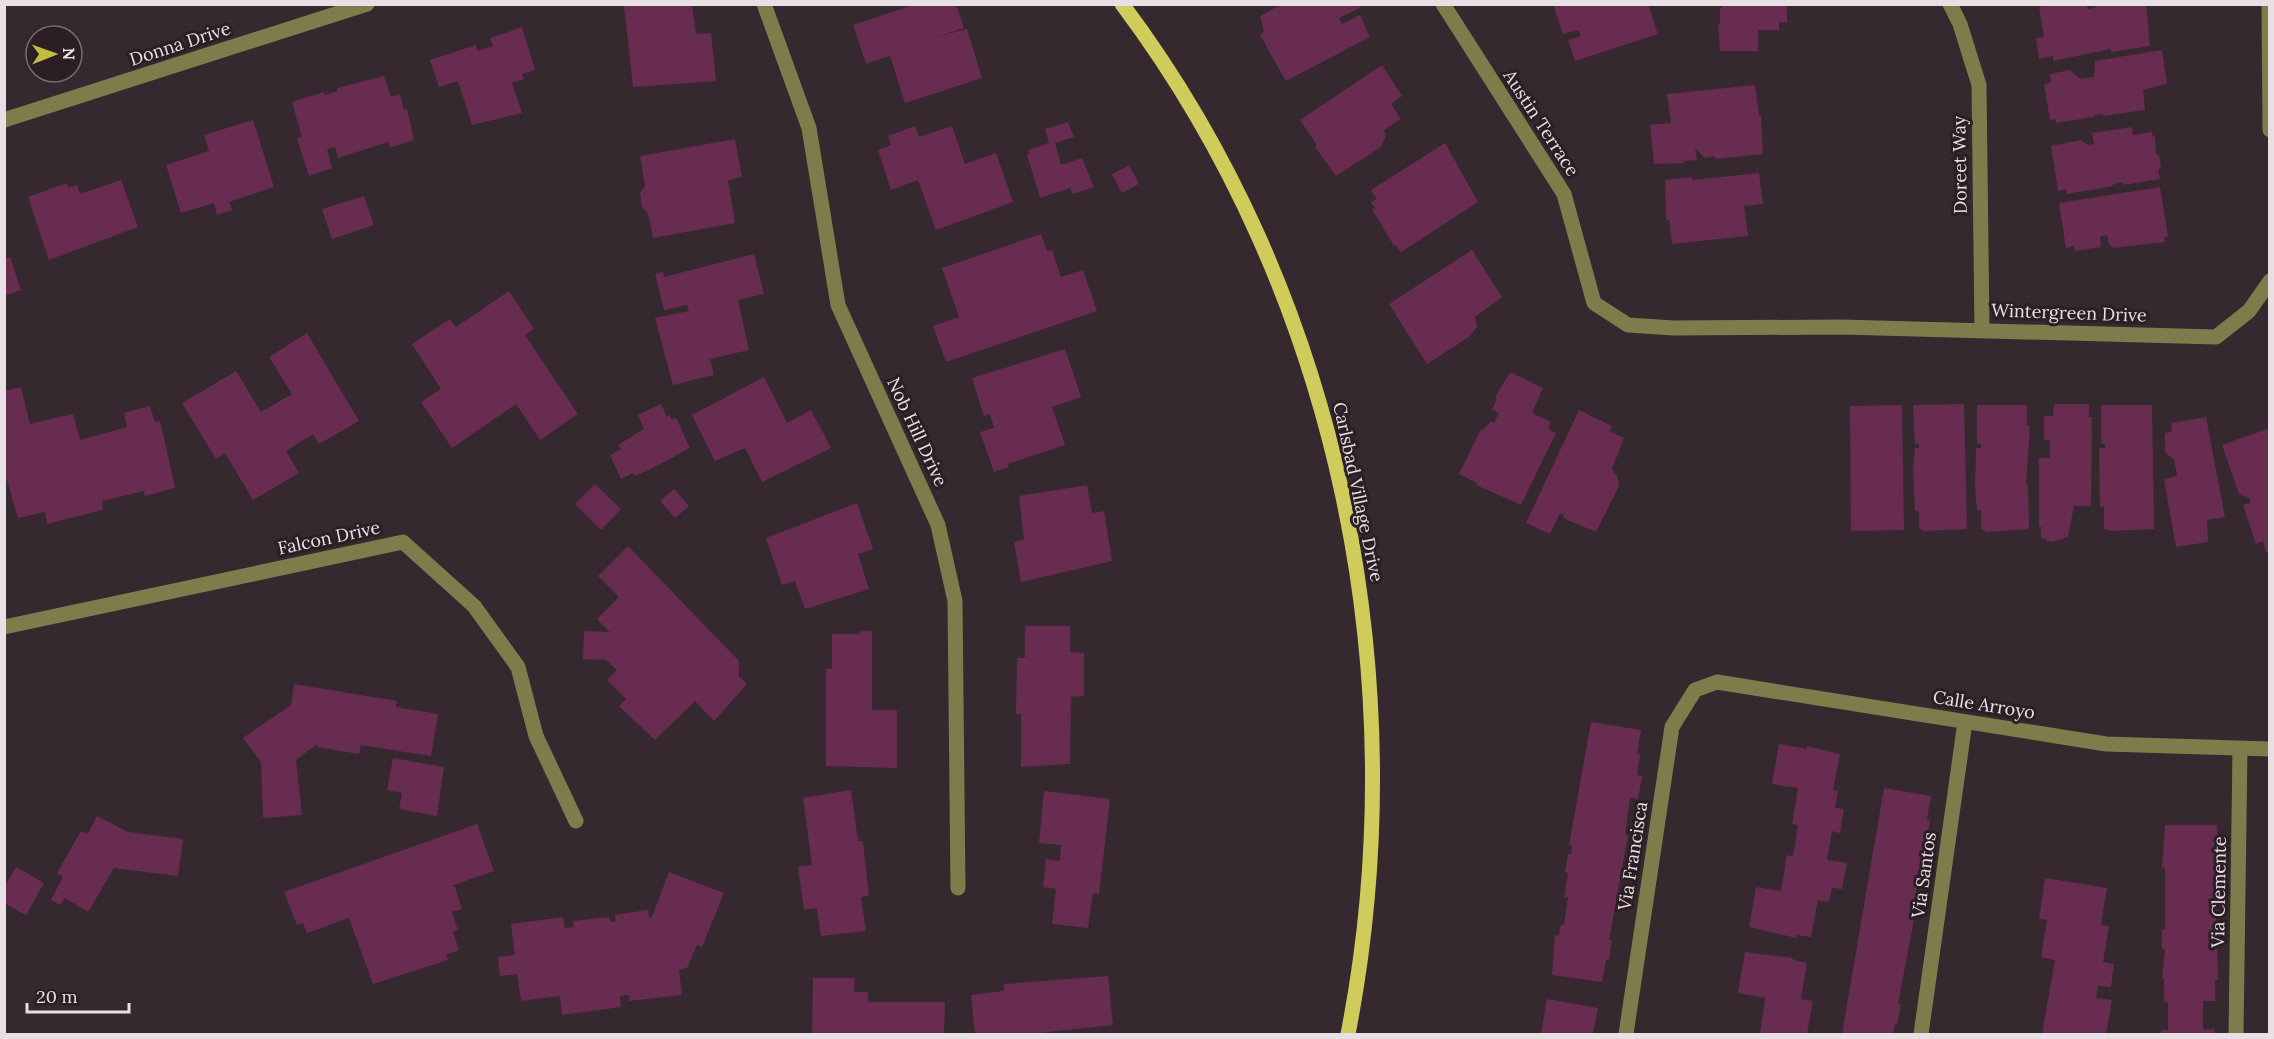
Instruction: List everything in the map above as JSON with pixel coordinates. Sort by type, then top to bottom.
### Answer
[{"type":"main road","name":"Carlsbad Village Drive","points":[[1122,4],[1158,53],[1192,111],[1221,163],[1258,239],[1293,321],[1326,425],[1348,524],[1361,601],[1370,680],[1373,792],[1365,930],[1348,1035]]},
{"type":"street","name":"Donna Drive","points":[[4,120],[367,4]]},
{"type":"street","name":"Nob Hill Drive","points":[[764,4],[809,128],[838,305],[939,525],[953,590],[958,888]]},
{"type":"street","name":"Austin Terrace","points":[[1443,4],[1564,194],[1594,303],[1628,325],[1674,328],[1842,327]]},
{"type":"street","name":"Doreet Way","points":[[1950,4],[1960,24],[1979,85],[1982,330]]},
{"type":"street","points":[[2269,4],[2270,130]]},
{"type":"street","name":"Wintergreen Drive","points":[[1842,327],[2216,337],[2249,310],[2270,281]]},
{"type":"street","name":"Falcon Drive","points":[[4,627],[403,542],[474,606],[518,667],[536,735],[576,821]]},
{"type":"street","name":"Calle Arroyo","points":[[1695,690],[1717,682],[2106,744],[2270,748]]},
{"type":"street","name":"Via Francisca","points":[[1626,1035],[1672,727],[1695,690]]},
{"type":"street","name":"Via Santos","points":[[1921,1035],[1965,722]]},
{"type":"street","name":"Via Clemente","points":[[2236,1035],[2240,749]]},
{"type":"building","points":[[692,4],[696,34],[711,33],[716,81],[633,87],[624,6]]},
{"type":"building","points":[[916,4],[956,4],[964,28],[936,37],[967,29],[982,78],[905,103],[890,56],[866,64],[853,25]]},
{"type":"building","points":[[1282,4],[1358,4],[1360,8],[1339,18],[1342,24],[1360,15],[1370,37],[1286,81],[1260,35],[1264,32],[1260,16]]},
{"type":"building","points":[[1553,4],[1648,4],[1658,34],[1575,61],[1568,40],[1581,36],[1578,30],[1563,34]]},
{"type":"building","points":[[1724,4],[1787,4],[1787,22],[1779,22],[1779,30],[1758,30],[1758,51],[1720,51],[1718,24],[1720,24],[1720,9]]},
{"type":"building","points":[[2052,4],[2086,4],[2088,9],[2095,8],[2095,4],[2146,4],[2150,46],[2111,52],[2111,49],[2053,61],[2053,56],[2039,59],[2036,38],[2044,37],[2039,7]]},
{"type":"building","points":[[522,27],[535,70],[522,74],[524,79],[512,83],[522,113],[472,125],[458,81],[439,87],[430,60],[476,45],[477,51],[493,46],[490,38]]},
{"type":"building","points":[[2162,50],[2167,84],[2143,90],[2145,110],[2103,116],[2103,114],[2094,115],[2095,117],[2056,123],[2055,119],[2050,120],[2044,84],[2051,83],[2050,74],[2070,70],[2080,79],[2094,77],[2095,61]]},
{"type":"building","points":[[1382,65],[1402,96],[1391,104],[1401,119],[1384,130],[1386,136],[1381,147],[1336,176],[1315,147],[1317,145],[1300,120]]},
{"type":"building","points":[[384,76],[391,97],[400,94],[404,110],[407,109],[414,140],[390,148],[388,142],[338,158],[335,147],[327,149],[332,168],[309,176],[297,138],[302,137],[292,102],[324,92],[325,95],[338,91],[337,88]]},
{"type":"building","points":[[1755,85],[1759,116],[1761,115],[1763,154],[1715,159],[1715,156],[1705,158],[1695,148],[1697,160],[1654,164],[1650,125],[1671,123],[1667,94]]},
{"type":"building","points":[[253,120],[274,187],[229,202],[232,210],[217,215],[214,203],[181,213],[166,165],[209,151],[204,135]]},
{"type":"building","points":[[1068,122],[1074,137],[1055,143],[1061,165],[1082,158],[1094,187],[1073,194],[1070,188],[1040,198],[1027,155],[1030,153],[1028,150],[1049,143],[1045,129]]},
{"type":"building","points":[[915,126],[919,137],[952,126],[965,164],[996,153],[1013,202],[936,230],[918,180],[891,190],[878,150],[891,145],[888,136]]},
{"type":"building","points":[[2132,127],[2133,135],[2152,132],[2153,137],[2155,136],[2156,154],[2159,156],[2161,167],[2158,170],[2160,179],[2123,185],[2123,182],[2113,184],[2113,186],[2067,194],[2066,189],[2058,191],[2051,146],[2081,140],[2088,145],[2094,144],[2092,133]]},
{"type":"building","points":[[735,139],[742,177],[728,180],[735,223],[653,238],[648,213],[642,207],[640,193],[645,186],[640,156]]},
{"type":"building","points":[[1445,143],[1478,202],[1401,252],[1396,245],[1394,246],[1372,209],[1375,208],[1371,202],[1377,199],[1371,190]]},
{"type":"building","points":[[1129,165],[1139,184],[1122,193],[1112,174]]},
{"type":"building","points":[[1759,173],[1763,204],[1744,206],[1748,236],[1672,244],[1669,220],[1666,220],[1665,180],[1692,177],[1692,180]]},
{"type":"building","points":[[121,180],[138,227],[49,260],[28,197],[67,183],[68,188],[77,185],[80,194]]},
{"type":"building","points":[[2160,187],[2168,237],[2164,237],[2165,242],[2113,248],[2109,244],[2107,235],[2100,237],[2101,247],[2075,251],[2074,246],[2066,248],[2059,203]]},
{"type":"building","points":[[364,196],[374,225],[332,239],[322,209]]},
{"type":"building","points":[[1041,234],[1047,251],[1052,250],[1061,277],[1083,270],[1097,311],[946,362],[933,326],[959,317],[942,268]]},
{"type":"building","points":[[1472,250],[1502,297],[1475,317],[1477,327],[1469,337],[1427,364],[1389,304]]},
{"type":"building","points":[[754,254],[764,294],[738,300],[749,350],[710,359],[714,375],[673,385],[655,318],[689,311],[687,305],[664,310],[655,274],[663,272],[664,277]]},
{"type":"building","points":[[10,257],[21,290],[4,296],[4,259]]},
{"type":"building","points":[[509,291],[534,329],[525,335],[578,414],[540,440],[516,404],[452,448],[421,402],[441,389],[412,344],[450,319],[456,327]]},
{"type":"building","points":[[307,333],[359,421],[319,444],[313,434],[286,451],[299,473],[253,500],[225,453],[216,459],[182,403],[236,371],[261,412],[292,394],[269,357]]},
{"type":"building","points":[[1065,349],[1081,397],[1052,407],[1065,445],[1008,464],[1009,467],[994,472],[980,432],[994,428],[990,414],[984,416],[972,378]]},
{"type":"building","points":[[1510,372],[1543,388],[1532,413],[1551,422],[1548,429],[1556,433],[1521,505],[1476,485],[1477,483],[1459,474],[1481,429],[1483,430],[1491,421],[1494,423],[1499,413],[1492,409],[1497,398],[1495,397]]},
{"type":"building","points":[[764,377],[787,423],[811,410],[831,448],[762,482],[745,448],[715,461],[692,415]]},
{"type":"building","points":[[21,387],[30,424],[73,414],[80,440],[127,427],[124,413],[150,406],[155,422],[160,421],[175,488],[145,496],[144,491],[102,501],[103,510],[47,524],[45,512],[18,518],[4,470],[4,391]]},
{"type":"building","points":[[661,404],[667,417],[669,415],[672,420],[676,418],[690,448],[649,470],[634,476],[633,473],[621,479],[610,455],[621,449],[618,445],[644,429],[638,415]]},
{"type":"building","points":[[1964,404],[1967,529],[1924,531],[1919,529],[1919,511],[1915,511],[1913,470],[1915,448],[1919,448],[1919,444],[1915,444],[1913,405]]},
{"type":"building","points":[[2054,404],[2089,404],[2089,417],[2092,417],[2091,506],[2074,506],[2068,537],[2051,542],[2041,538],[2041,526],[2039,527],[2039,458],[2050,458],[2050,440],[2044,440],[2044,416],[2053,416]]},
{"type":"building","points":[[1902,405],[1904,530],[1851,531],[1850,406]]},
{"type":"building","points":[[1977,405],[2027,405],[2027,426],[2030,426],[2026,484],[2028,485],[2029,529],[1987,532],[1981,529],[1981,510],[1977,510],[1975,487],[1976,448],[1981,448],[1981,444],[1977,444]]},
{"type":"building","points":[[2101,405],[2152,405],[2154,529],[2111,531],[2104,529],[2104,507],[2100,507],[2099,448],[2105,448],[2105,443],[2101,444]]},
{"type":"building","points":[[1579,410],[1612,426],[1609,431],[1624,438],[1612,469],[1617,476],[1619,486],[1596,532],[1563,518],[1564,515],[1560,513],[1550,534],[1526,523]]},
{"type":"building","points":[[2206,417],[2225,517],[2207,520],[2208,542],[2176,547],[2164,479],[2177,476],[2174,460],[2165,452],[2165,433],[2172,431],[2171,423]]},
{"type":"building","points":[[2270,428],[2270,551],[2266,552],[2263,541],[2256,544],[2243,505],[2251,503],[2249,498],[2239,494],[2222,445]]},
{"type":"building","points":[[595,484],[621,509],[601,530],[575,504]]},
{"type":"building","points":[[1087,485],[1092,513],[1104,511],[1112,561],[1021,582],[1014,542],[1024,540],[1019,496]]},
{"type":"building","points":[[674,489],[689,506],[675,518],[660,501]]},
{"type":"building","points":[[857,503],[873,549],[858,554],[869,589],[805,609],[795,581],[782,585],[766,538]]},
{"type":"building","points":[[628,546],[739,661],[739,676],[747,684],[714,721],[695,701],[655,740],[619,706],[626,699],[607,680],[617,670],[606,660],[583,659],[584,631],[610,632],[597,619],[619,597],[598,576]]},
{"type":"building","points":[[1025,626],[1070,626],[1070,652],[1084,653],[1084,696],[1071,697],[1070,764],[1021,767],[1021,714],[1016,714],[1017,658],[1025,658]]},
{"type":"building","points":[[860,631],[872,631],[872,710],[897,710],[897,768],[826,766],[826,669],[832,669],[832,634],[860,634]]},
{"type":"building","points":[[294,684],[397,701],[396,707],[438,714],[431,756],[361,745],[359,754],[317,747],[317,744],[296,760],[302,815],[263,818],[261,762],[243,738],[291,705]]},
{"type":"building","points":[[1591,722],[1641,730],[1637,754],[1640,755],[1637,775],[1642,776],[1638,799],[1630,798],[1625,835],[1628,835],[1609,940],[1612,940],[1609,960],[1606,960],[1602,982],[1552,975],[1555,935],[1559,936],[1561,924],[1564,925],[1568,897],[1564,897],[1568,873],[1565,872],[1568,854],[1571,854],[1572,845],[1569,845]]},
{"type":"building","points":[[1779,744],[1807,749],[1807,746],[1840,754],[1833,790],[1838,791],[1835,808],[1844,809],[1840,833],[1832,831],[1827,860],[1847,863],[1842,889],[1832,888],[1829,902],[1818,900],[1811,937],[1797,935],[1796,938],[1749,927],[1756,887],[1781,891],[1787,855],[1793,856],[1798,825],[1792,824],[1798,788],[1772,784]]},
{"type":"building","points":[[393,758],[444,767],[437,816],[399,809],[402,793],[387,790]]},
{"type":"building","points":[[1884,788],[1931,796],[1927,819],[1930,820],[1927,840],[1932,841],[1928,864],[1921,863],[1915,898],[1918,898],[1898,1004],[1901,1005],[1893,1034],[1842,1034]]},
{"type":"building","points":[[851,790],[858,841],[863,841],[869,896],[861,897],[866,931],[821,936],[817,908],[804,910],[798,867],[812,865],[803,798]]},
{"type":"building","points":[[1044,791],[1110,799],[1099,894],[1093,893],[1088,928],[1052,924],[1056,889],[1043,887],[1046,859],[1060,861],[1061,845],[1039,843]]},
{"type":"building","points":[[97,816],[128,832],[183,839],[178,876],[114,868],[88,912],[65,898],[60,905],[51,900],[63,877],[57,873],[81,831],[88,834]]},
{"type":"building","points":[[477,824],[494,871],[451,886],[455,887],[462,909],[452,912],[458,930],[453,932],[459,950],[446,955],[448,960],[373,984],[349,918],[307,933],[303,923],[297,925],[284,892]]},
{"type":"building","points":[[2165,825],[2217,825],[2219,869],[2224,869],[2224,893],[2216,893],[2218,980],[2215,980],[2215,1001],[2203,1001],[2203,1030],[2214,1029],[2215,1034],[2161,1034],[2161,1030],[2168,1030],[2168,1002],[2164,1002],[2164,978],[2162,978],[2165,949],[2162,949],[2162,930],[2165,930],[2165,867],[2162,868]]},
{"type":"building","points":[[16,867],[44,883],[26,915],[4,903],[4,888]]},
{"type":"building","points":[[669,872],[724,893],[702,947],[697,945],[687,968],[679,970],[682,995],[629,1001],[629,995],[620,996],[621,1007],[562,1015],[560,996],[521,1001],[517,974],[500,976],[498,957],[515,955],[511,924],[563,917],[565,928],[574,927],[573,921],[609,917],[610,922],[616,921],[615,915],[648,910],[649,917],[652,917]]},
{"type":"building","points":[[2045,878],[2107,888],[2101,925],[2109,926],[2103,962],[2114,964],[2111,987],[2098,986],[2096,998],[2112,1000],[2106,1034],[2042,1034],[2055,960],[2041,957],[2047,920],[2039,919]]},
{"type":"building","points":[[1745,952],[1793,958],[1793,960],[1807,963],[1801,999],[1813,1001],[1807,1034],[1760,1034],[1765,998],[1738,993]]},
{"type":"building","points":[[1108,976],[1113,1025],[1030,1034],[975,1034],[971,995],[1004,991],[1004,984]]},
{"type":"building","points":[[813,978],[855,978],[854,992],[868,992],[868,1002],[945,1002],[944,1034],[812,1034]]},
{"type":"building","points":[[1547,999],[1598,1008],[1593,1034],[1541,1034]]}]
